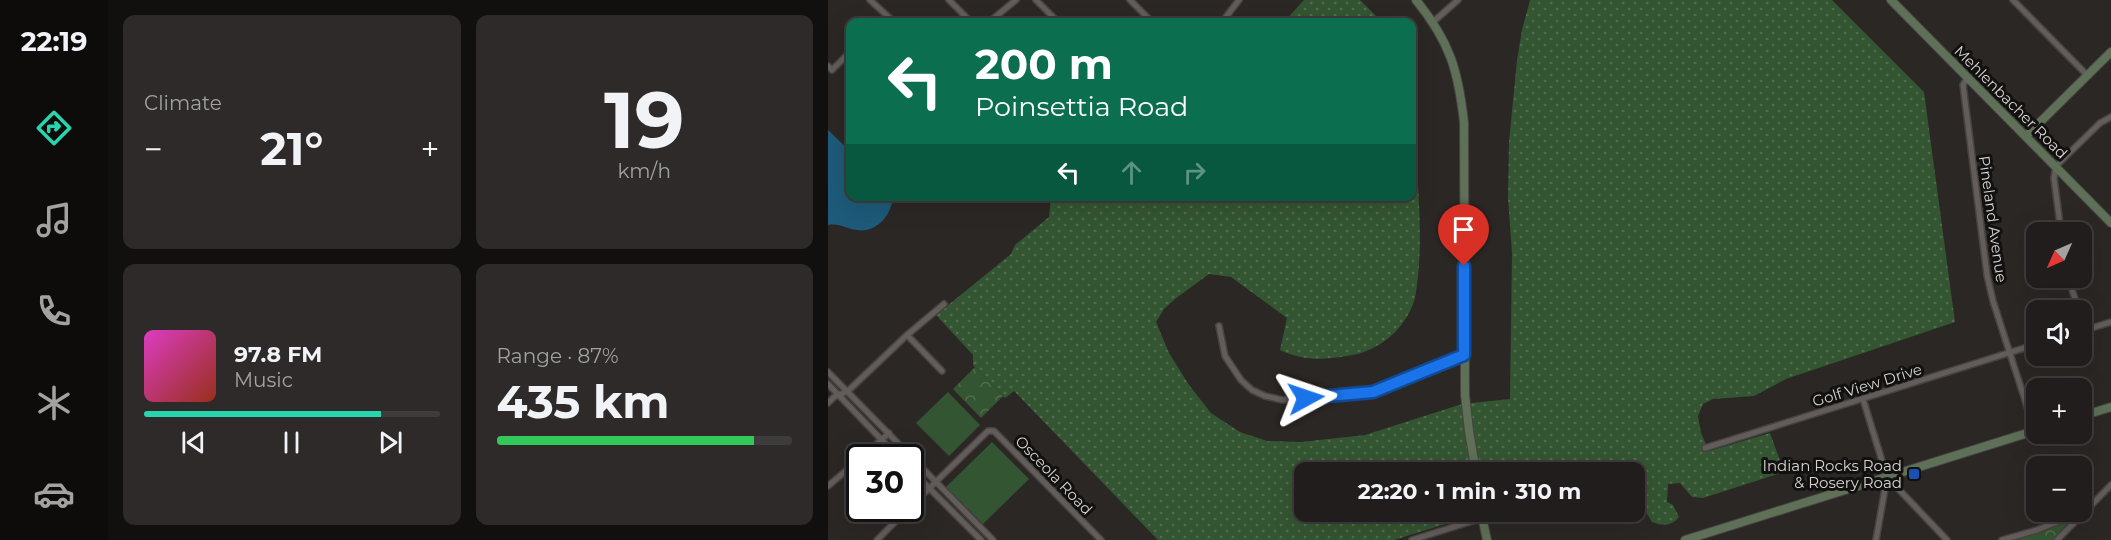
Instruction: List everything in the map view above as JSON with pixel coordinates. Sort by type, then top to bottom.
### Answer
[{"type":"street","points":[[870,0],[890,18]]},
{"type":"street","points":[[949,0],[967,18]]},
{"type":"street","points":[[994,18],[1016,0]]},
{"type":"street","points":[[1036,0],[1054,18]]},
{"type":"street","points":[[1130,0],[1148,18]]},
{"type":"street","points":[[1225,18],[1239,0]]},
{"type":"street","points":[[1416,0],[1444,40],[1454,65],[1464,122],[1464,355],[1468,431],[1474,462]]},
{"type":"street","points":[[1433,22],[1458,0]]},
{"type":"street","name":"Mehlenbacher Road","points":[[1891,0],[2111,223]]},
{"type":"street","points":[[2013,0],[2087,75]]},
{"type":"street","points":[[2026,136],[2111,52]]},
{"type":"street","points":[[828,66],[832,70],[846,55]]},
{"type":"street","name":"Pineland Avenue","points":[[1967,78],[1963,85],[1987,275],[2026,401]]},
{"type":"street","points":[[2060,222],[2054,178],[2056,166],[2100,123],[2111,117]]},
{"type":"street","points":[[828,403],[848,392],[907,335],[944,304]]},
{"type":"street","points":[[2092,327],[2111,322]]},
{"type":"street","points":[[1219,326],[1226,356],[1241,380],[1252,390],[1283,400],[1373,392],[1464,355]]},
{"type":"street","points":[[907,335],[942,371]]},
{"type":"street","name":"Golf View Drive","points":[[1705,448],[2026,348]]},
{"type":"street","points":[[828,372],[993,540]]},
{"type":"street","points":[[828,384],[885,444]]},
{"type":"street","points":[[1863,399],[1887,477],[1947,540]]},
{"type":"street","points":[[2092,413],[2111,406]]},
{"type":"street","name":"Osceola Road","points":[[936,482],[988,431],[994,431],[1101,540]]},
{"type":"street","points":[[876,444],[889,433]]},
{"type":"street","points":[[1685,540],[2026,434]]},
{"type":"street","points":[[828,486],[846,470]]},
{"type":"street","points":[[1876,540],[1887,477]]},
{"type":"street","points":[[924,493],[936,482]]},
{"type":"street","points":[[924,483],[981,540]]},
{"type":"street","points":[[2092,503],[2111,485]]},
{"type":"street","points":[[877,540],[896,522]]},
{"type":"street","points":[[1412,540],[1462,522]]},
{"type":"street","points":[[1483,522],[1487,540]]},
{"type":"street","points":[[2002,540],[2056,522]]},
{"type":"street","points":[[2056,540],[2073,522]]},
{"type":"green space","points":[[1304,0],[1360,0],[1378,18],[1288,18]]},
{"type":"green space","points":[[1530,0],[1832,0],[1924,92],[1955,322],[1786,379],[1754,396],[1713,399],[1703,404],[1698,416],[1701,433],[1709,451],[1770,433],[1784,472],[1703,498],[1692,497],[1680,483],[1668,484],[1667,502],[1673,505],[1679,517],[1670,524],[1652,522],[1645,511],[1645,462],[1294,462],[1294,522],[1452,522],[1394,540],[1158,540],[1014,391],[1005,398],[973,365],[973,355],[936,315],[1011,254],[1015,245],[1049,217],[1051,201],[1416,201],[1416,154],[1420,241],[1416,292],[1414,302],[1401,326],[1381,344],[1365,352],[1321,359],[1288,354],[1280,350],[1287,318],[1231,277],[1209,274],[1175,299],[1164,309],[1156,322],[1169,353],[1189,385],[1211,413],[1240,432],[1267,441],[1301,442],[1365,435],[1462,404],[1510,399],[1512,253],[1508,198],[1509,142],[1517,60]]},
{"type":"green space","points":[[975,367],[1003,396],[981,418],[953,389]]},
{"type":"green space","points":[[948,392],[980,425],[949,456],[916,423]]},
{"type":"green space","points":[[992,442],[1029,479],[983,524],[946,487]]},
{"type":"green space","points":[[2067,524],[2053,540],[2011,540]]},
{"type":"water","points":[[828,130],[846,147],[846,201],[890,201],[892,203],[884,219],[869,229],[828,225]]},
{"type":"place","name":"Indian Rocks Road & Rosery Road","points":[[1914,474]]},
{"type":"route","points":[[1306,398],[1373,392],[1464,355],[1464,266]]}]
